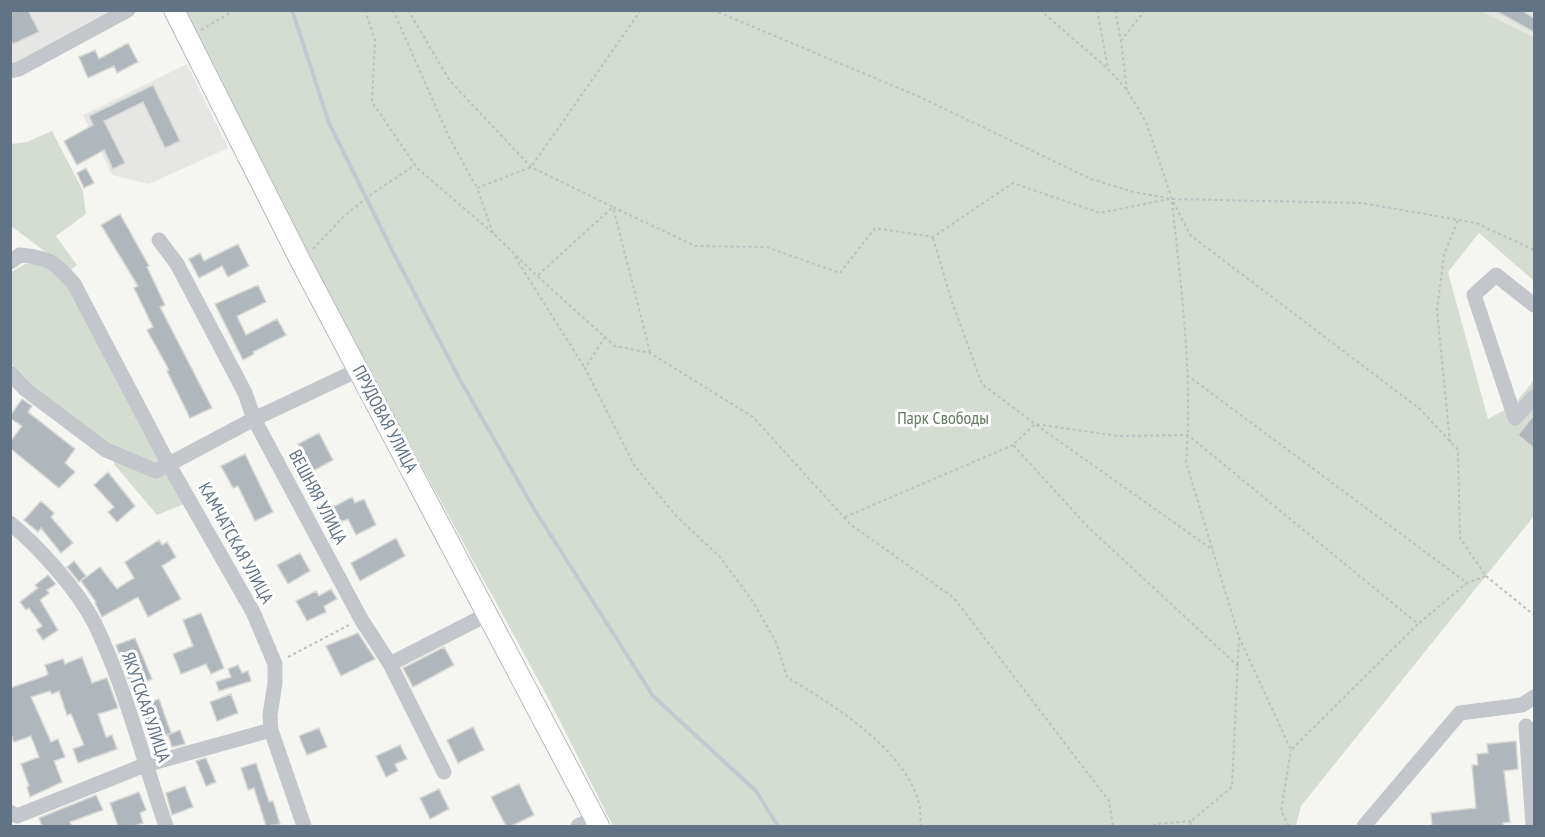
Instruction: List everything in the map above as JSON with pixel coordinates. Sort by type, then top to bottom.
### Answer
[{"type":"main road","name":"ПРУДОВАЯ УЛИЦА","points":[[174,10],[301,262],[488,614],[590,824]]},
{"type":"street","points":[[10,71],[19,69],[128,10]]},
{"type":"street","name":"ВЕШНЯЯ УЛИЦА","points":[[159,240],[177,264],[244,393],[254,419],[361,619],[390,664],[444,772]]},
{"type":"street","name":"КАМЧАТСКАЯ УЛИЦА","points":[[10,262],[21,255],[43,257],[58,266],[74,284],[169,465],[253,612],[275,664],[270,715],[271,730],[304,826]]},
{"type":"street","points":[[1534,305],[1496,275],[1474,295],[1515,418],[1534,397]]},
{"type":"street","points":[[10,373],[25,389],[106,450],[156,471],[254,419],[358,370]]},
{"type":"street","name":"ЯКУТСКАЯ УЛИЦА","points":[[10,523],[62,575],[94,622],[125,695],[145,765],[166,826]]},
{"type":"street","points":[[390,664],[488,614]]},
{"type":"street","points":[[1364,826],[1460,713],[1522,705],[1534,697]]},
{"type":"street","points":[[1526,726],[1533,826]]},
{"type":"street","points":[[15,815],[145,765],[271,730]]},
{"type":"path","points":[[188,37],[235,10]]},
{"type":"path","points":[[365,10],[375,40],[372,102],[415,165],[493,233],[615,346],[650,353],[753,417],[850,524],[954,598],[1109,801],[1113,826]]},
{"type":"path","points":[[393,10],[449,137],[477,188],[493,233]]},
{"type":"path","points":[[408,10],[450,81],[531,167],[695,246],[766,247],[840,273],[875,228],[933,237],[1013,183],[1100,213],[1172,199]]},
{"type":"path","points":[[477,188],[531,167],[641,10]]},
{"type":"path","points":[[713,10],[920,97],[1091,179],[1134,192],[1172,199],[1362,203],[1476,223],[1534,250]]},
{"type":"path","points":[[1040,10],[1108,69],[1127,90],[1146,122],[1172,199],[1190,235],[1420,409],[1458,450],[1460,538],[1486,576],[1534,615]]},
{"type":"path","points":[[1097,10],[1108,69]]},
{"type":"path","points":[[1115,10],[1127,90]]},
{"type":"path","points":[[1121,41],[1145,10]]},
{"type":"path","points":[[301,262],[344,216],[415,165]]},
{"type":"path","points":[[1172,199],[1187,339],[1186,462],[1239,636],[1290,750],[1281,812],[1289,826]]},
{"type":"path","points":[[537,276],[612,207]]},
{"type":"path","points":[[612,207],[650,353]]},
{"type":"path","points":[[1450,442],[1437,310],[1444,255],[1458,220]]},
{"type":"path","points":[[933,237],[952,302],[982,384],[1213,550]]},
{"type":"path","points":[[512,252],[585,368],[634,465],[677,517],[719,556],[752,600],[776,642],[787,677],[821,698],[874,737],[909,778],[920,805],[921,826]]},
{"type":"path","points":[[585,368],[605,337]]},
{"type":"path","points":[[1187,375],[1467,583]]},
{"type":"path","points":[[1035,424],[1118,436],[1188,435],[1418,624]]},
{"type":"path","points":[[844,518],[1013,445],[1035,424]]},
{"type":"path","points":[[1013,445],[1088,527],[1238,666]]},
{"type":"path","points":[[1290,750],[1418,624],[1467,583],[1486,576]]},
{"type":"path","points":[[275,664],[361,619]]},
{"type":"path","points":[[1153,826],[1191,821],[1232,788],[1239,636]]},
{"type":"path","points":[[1190,826],[1191,821]]},
{"type":"shaded area","points":[[10,11],[114,11],[11,65]]},
{"type":"shaded area","points":[[1481,11],[1534,11],[1534,37]]},
{"type":"shaded area","points":[[187,64],[228,148],[149,184],[112,175],[83,115]]},
{"type":"green space","name":"Парк Свободы","points":[[185,11],[1481,11],[1534,37],[1534,281],[1479,233],[1448,272],[1488,419],[1515,404],[1534,380],[1534,516],[1301,806],[1296,826],[613,826],[547,696],[331,300]]},
{"type":"green space","points":[[52,131],[83,191],[86,214],[56,236],[77,265],[68,272],[184,504],[157,515],[114,464],[113,448],[30,386],[11,363],[11,272],[25,264],[59,262],[11,226],[11,144],[27,142]]},
{"type":"building","points":[[10,10],[28,10],[39,32],[13,44],[10,38]]},
{"type":"building","points":[[1494,10],[1521,10],[1534,18],[1534,32]]},
{"type":"building","points":[[128,43],[138,62],[117,73],[114,66],[88,78],[79,57],[95,50],[99,59]]},
{"type":"building","points":[[153,85],[180,141],[165,148],[143,102],[104,121],[125,163],[113,169],[104,150],[77,165],[64,141],[93,125],[89,116]]},
{"type":"building","points":[[86,168],[94,183],[84,188],[77,173]]},
{"type":"building","points":[[120,214],[149,266],[147,267],[165,305],[160,307],[212,408],[190,418],[167,371],[169,370],[147,330],[153,327],[134,288],[138,286],[101,225]]},
{"type":"building","points":[[238,244],[249,266],[228,277],[222,266],[199,278],[189,259],[200,253],[204,261]]},
{"type":"building","points":[[258,285],[266,302],[237,316],[246,335],[277,319],[286,335],[253,352],[254,354],[243,360],[215,304]]},
{"type":"building","points":[[22,399],[32,406],[28,412],[75,449],[65,463],[75,472],[59,488],[10,448],[10,442],[22,426],[10,416]]},
{"type":"building","points":[[1534,415],[1534,448],[1518,435]]},
{"type":"building","points":[[319,433],[333,460],[313,471],[298,444]]},
{"type":"building","points":[[245,454],[273,512],[255,521],[238,486],[233,488],[221,466]]},
{"type":"building","points":[[108,472],[135,506],[117,522],[108,512],[114,507],[94,485]]},
{"type":"building","points":[[352,497],[355,503],[364,499],[376,525],[356,535],[348,519],[341,522],[333,507]]},
{"type":"building","points":[[41,501],[54,513],[51,517],[73,543],[61,553],[41,528],[38,532],[24,520]]},
{"type":"building","points":[[396,538],[405,556],[360,581],[351,563]]},
{"type":"building","points":[[159,540],[162,545],[167,542],[176,557],[162,566],[181,599],[148,617],[138,597],[102,617],[96,602],[81,581],[100,567],[117,589],[134,578],[125,562]]},
{"type":"building","points":[[300,553],[310,571],[288,584],[277,565]]},
{"type":"building","points":[[74,561],[86,576],[79,582],[67,567]]},
{"type":"building","points":[[48,575],[56,584],[47,590],[49,593],[40,600],[58,630],[43,640],[36,630],[42,626],[29,608],[26,610],[20,602],[38,588],[35,585]]},
{"type":"building","points":[[331,589],[337,599],[324,606],[326,612],[307,621],[296,601],[316,591],[319,596]]},
{"type":"building","points":[[201,613],[224,668],[211,674],[206,664],[181,674],[173,654],[193,646],[183,620]]},
{"type":"building","points":[[358,633],[375,659],[341,676],[326,646]]},
{"type":"building","points":[[135,638],[152,679],[138,685],[144,699],[136,702],[116,645]]},
{"type":"building","points":[[444,647],[454,665],[413,687],[403,668]]},
{"type":"building","points":[[82,657],[92,683],[107,678],[118,708],[98,714],[106,737],[112,735],[117,749],[78,763],[73,749],[84,745],[71,714],[67,715],[59,691],[52,694],[50,691],[31,697],[51,742],[58,739],[65,757],[54,761],[62,782],[30,797],[27,787],[29,786],[21,764],[39,757],[31,736],[14,742],[10,732],[10,688],[45,676],[48,674],[45,665],[63,659],[65,664]]},
{"type":"building","points":[[238,665],[242,673],[248,671],[251,681],[219,691],[216,682],[231,677],[228,669]]},
{"type":"building","points":[[231,694],[238,713],[217,721],[210,702]]},
{"type":"building","points":[[159,699],[171,733],[150,741],[138,706]]},
{"type":"building","points":[[473,727],[484,750],[458,763],[447,740]]},
{"type":"building","points":[[319,728],[327,747],[307,755],[299,736]]},
{"type":"building","points":[[180,730],[185,744],[172,747],[168,735]]},
{"type":"building","points":[[1516,741],[1518,769],[1504,771],[1510,822],[1503,823],[1504,826],[1432,826],[1431,813],[1476,808],[1472,765],[1478,765],[1477,754],[1488,753],[1487,744]]},
{"type":"building","points":[[400,745],[407,759],[395,764],[398,771],[386,777],[376,756]]},
{"type":"building","points":[[206,758],[216,782],[206,786],[196,761]]},
{"type":"building","points":[[256,763],[269,802],[273,801],[280,824],[266,826],[254,788],[248,790],[241,768]]},
{"type":"building","points":[[519,784],[534,815],[511,826],[506,826],[491,797]]},
{"type":"building","points":[[185,786],[193,807],[172,815],[166,793]]},
{"type":"building","points":[[439,789],[449,809],[430,819],[420,798]]},
{"type":"building","points":[[139,792],[146,810],[140,813],[143,823],[134,826],[118,826],[110,803]]},
{"type":"building","points":[[96,795],[103,810],[70,822],[72,826],[42,826],[39,818]]},
{"type":"waterway","points":[[292,10],[329,123],[459,378],[534,509],[653,696],[756,791],[778,826]]}]
